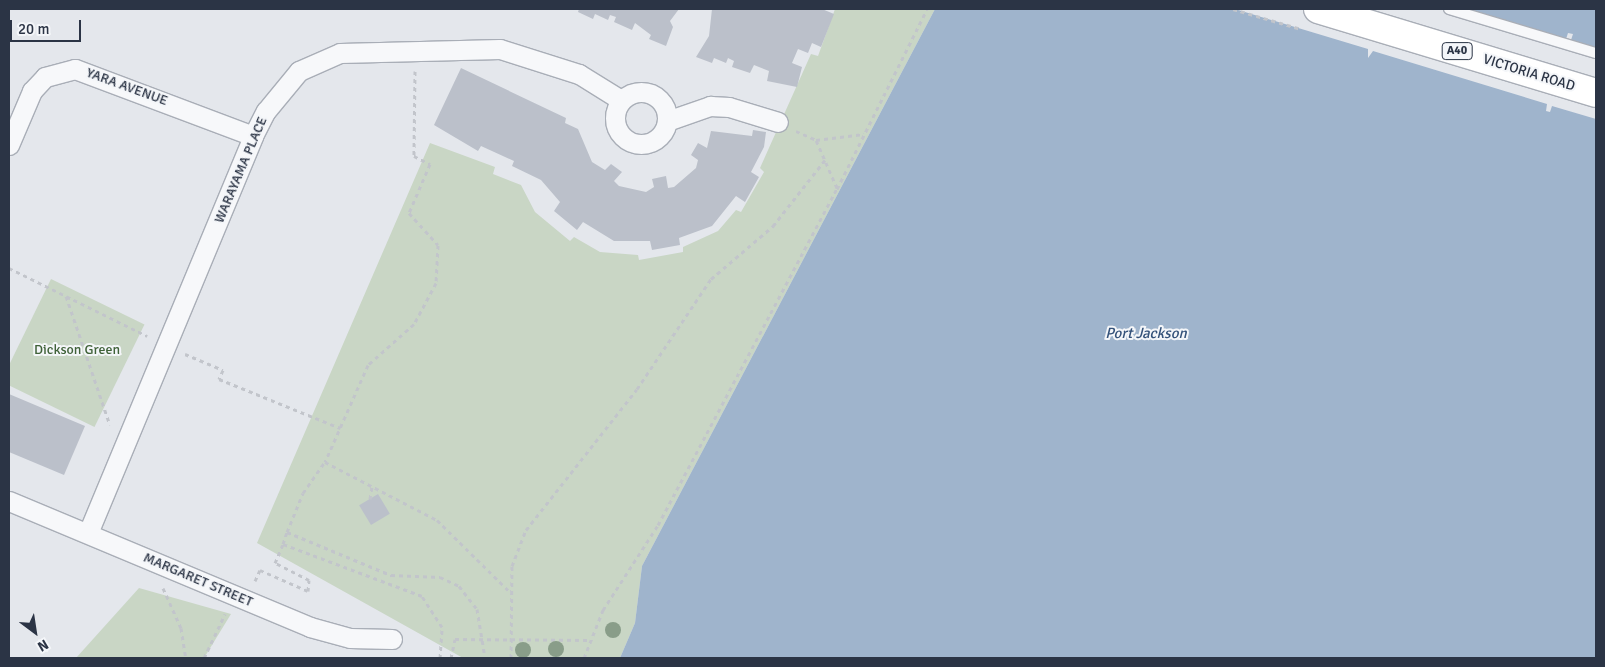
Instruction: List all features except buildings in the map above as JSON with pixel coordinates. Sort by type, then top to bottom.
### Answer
[{"type":"highway","name":"VICTORIA ROAD","points":[[1318,9],[1596,93]]},
{"type":"street","name":"WARAYAMA PLACE","points":[[88,533],[121,458],[253,136],[280,92],[299,71],[322,58],[415,51],[517,52],[579,74],[620,100]]},
{"type":"street","name":"YARA AVENUE","points":[[9,145],[32,91],[45,77],[75,69],[253,136]]},
{"type":"street","points":[[635,92],[651,94],[664,104],[667,121],[659,137],[634,144],[615,126],[620,100],[635,92]]},
{"type":"street","points":[[667,121],[710,106],[778,122]]},
{"type":"street","name":"MARGARET STREET","points":[[9,501],[332,634],[392,639]]},
{"type":"lane","points":[[1450,9],[1596,53]]},
{"type":"path","points":[[584,658],[588,640],[658,525],[837,189],[927,9]]},
{"type":"path","points":[[260,570],[308,591],[308,580],[275,563],[303,493],[325,462],[368,365],[414,324],[436,283],[438,245],[409,213],[430,164],[414,156],[415,51]]},
{"type":"path","points":[[837,189],[816,140],[865,134]]},
{"type":"path","points":[[511,658],[515,549],[526,530],[637,390],[711,279],[773,226],[824,160]]},
{"type":"path","points":[[9,268],[167,346],[222,370],[219,379],[340,428]]},
{"type":"path","points":[[66,296],[121,458]]},
{"type":"path","points":[[325,462],[437,520],[512,594]]},
{"type":"path","points":[[370,499],[367,494],[372,486]]},
{"type":"path","points":[[287,532],[391,576],[450,581],[472,601],[485,639],[485,658]]},
{"type":"path","points":[[282,544],[422,596],[442,627],[440,658]]},
{"type":"path","points":[[146,559],[181,628],[186,658]]},
{"type":"path","points":[[204,658],[234,595]]},
{"type":"path","points":[[451,658],[455,639],[588,640]]},
{"type":"green space","points":[[835,9],[935,9],[642,566],[635,623],[620,658],[463,658],[257,543],[430,143],[495,167],[493,174],[521,185],[535,212],[570,241],[574,237],[600,252],[638,255],[639,260],[683,252],[683,247],[718,231],[736,210],[741,212],[764,172],[760,168],[811,54],[818,56]]},
{"type":"green space","name":"Dickson Green","points":[[51,279],[144,325],[95,427],[9,385],[9,365]]},
{"type":"green space","points":[[139,588],[231,614],[204,658],[76,658]]},
{"type":"water","name":"Port Jackson","points":[[935,9],[1596,9],[1596,658],[620,658],[635,623],[642,566]]},
{"type":"pier","points":[[1235,9],[1467,9],[1566,39],[1568,33],[1573,34],[1571,40],[1596,48],[1596,119],[1552,106],[1550,112],[1546,111],[1547,104],[1373,51],[1368,58],[1368,49]]}]
